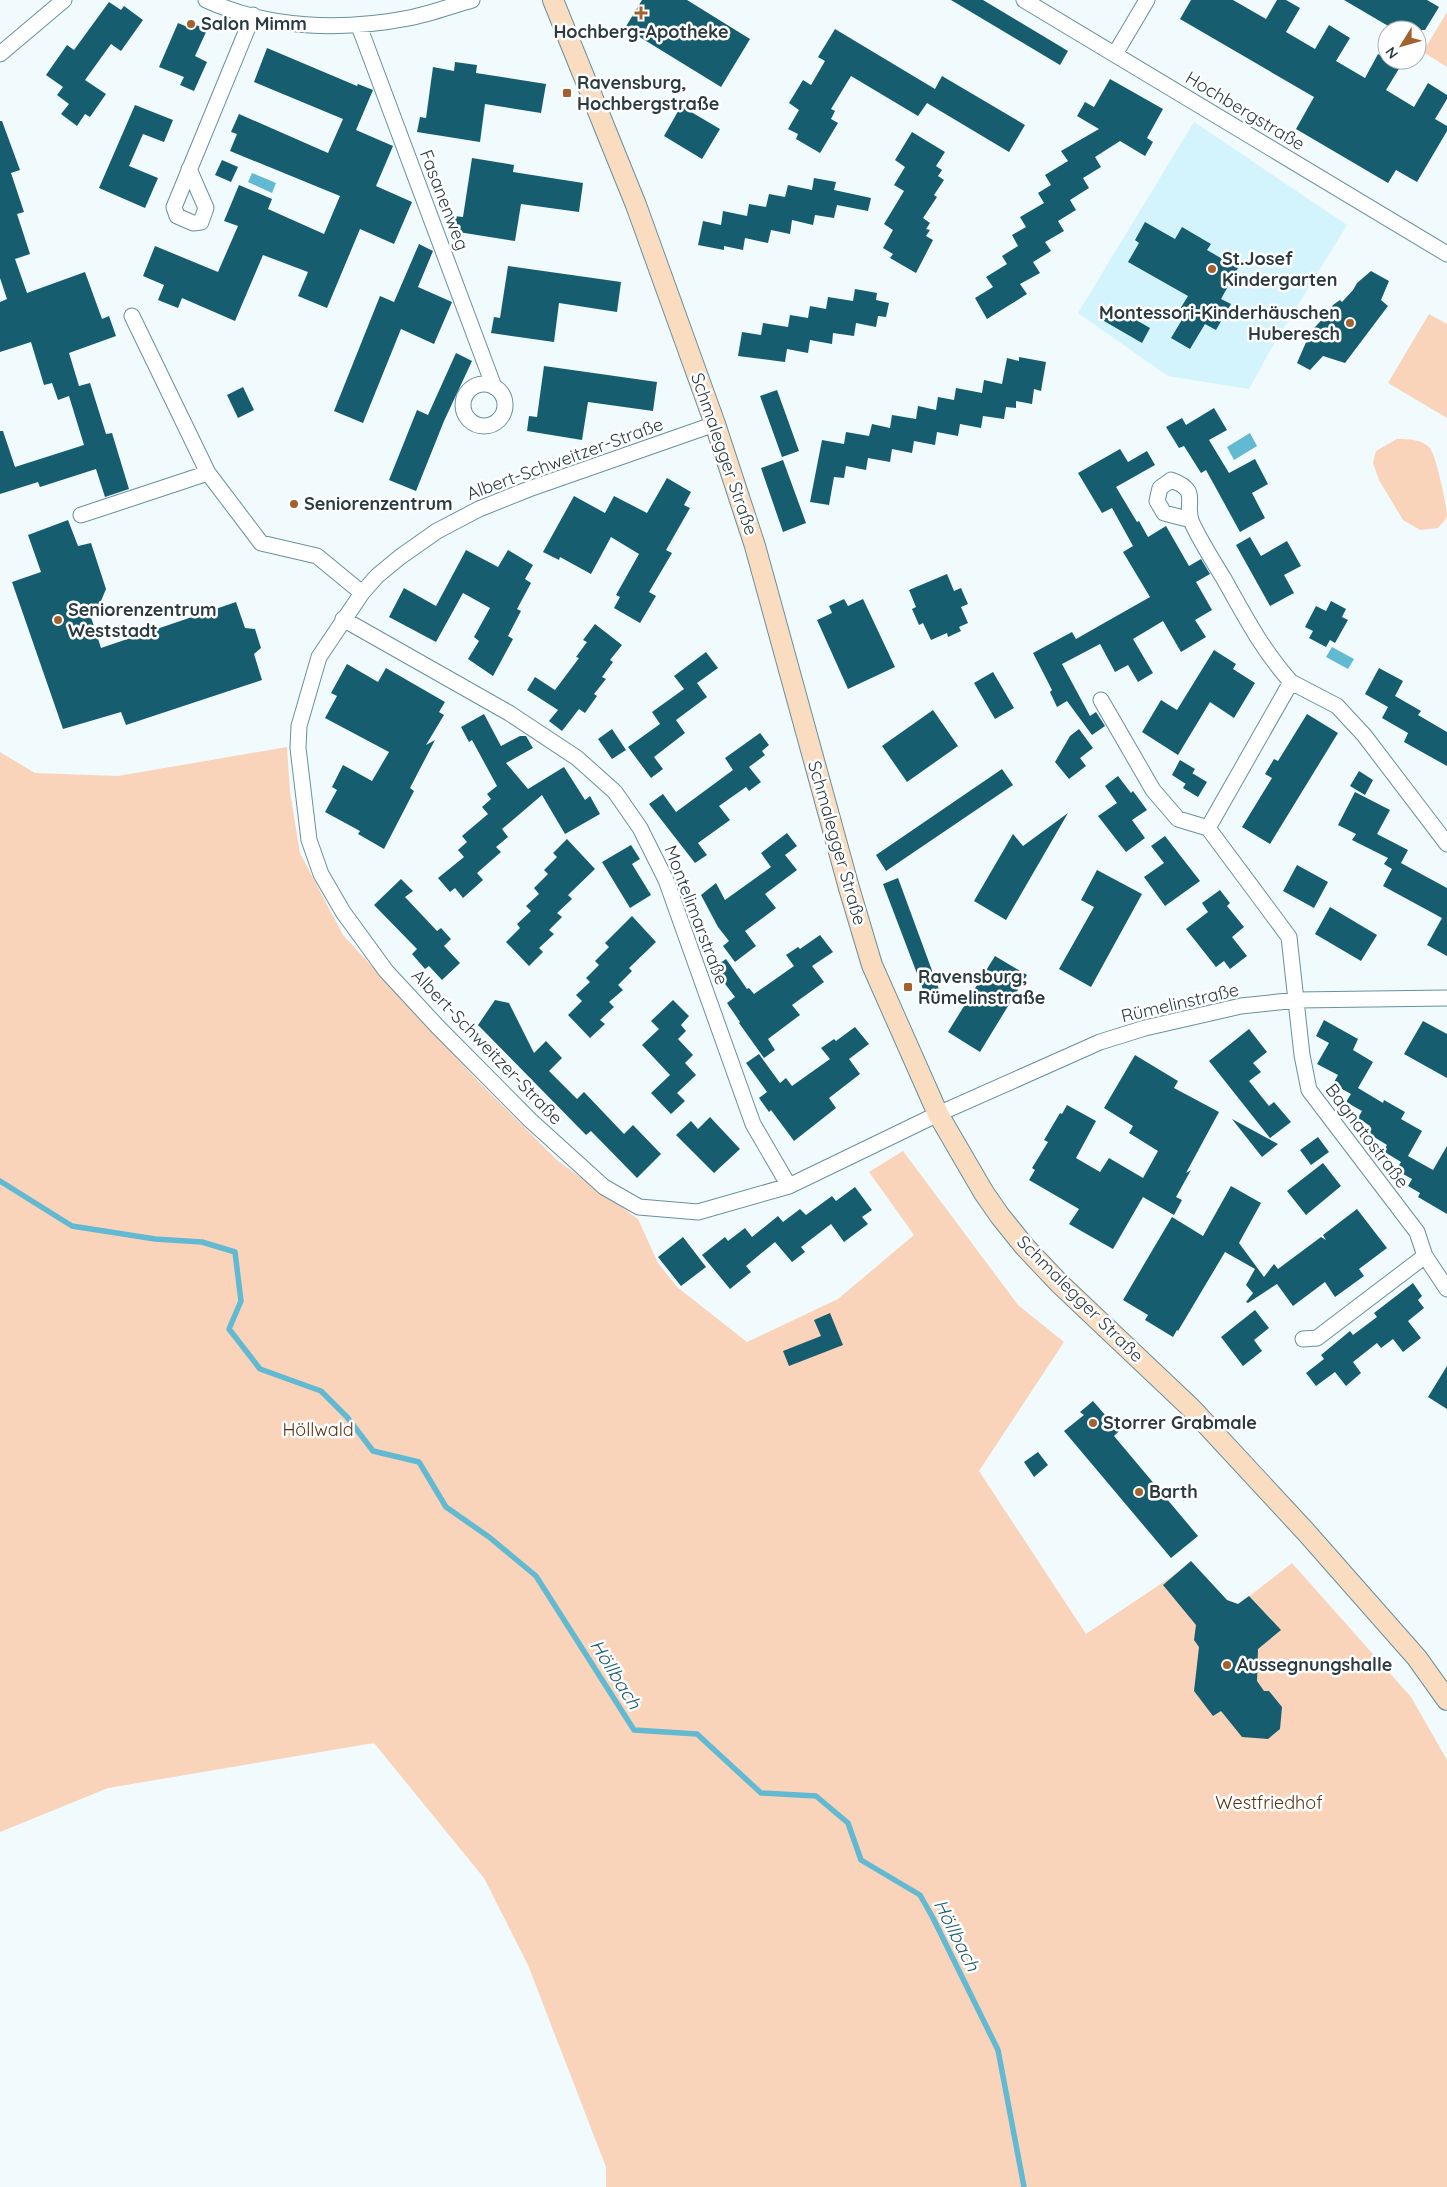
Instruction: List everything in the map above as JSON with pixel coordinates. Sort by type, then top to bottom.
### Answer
[{"type":"street","points":[[0,54],[64,0]]},
{"type":"street","points":[[206,0],[253,15],[287,23],[318,26],[359,26],[410,18],[472,0]]},
{"type":"street","name":"Schmalegger Straße","points":[[553,0],[636,205],[715,424],[755,546],[872,965],[938,1114],[984,1193],[1025,1247],[1059,1283],[1192,1409],[1334,1562],[1417,1658],[1447,1700]]},
{"type":"street","name":"Hochbergstraße","points":[[1024,0],[1447,254]]},
{"type":"street","points":[[1114,54],[1147,0]]},
{"type":"street","points":[[189,169],[253,15]]},
{"type":"street","name":"Fasanenweg","points":[[359,26],[494,387]]},
{"type":"street","points":[[132,316],[208,473],[261,543],[317,556],[362,593]]},
{"type":"street","name":"Albert-Schweitzer-Straße","points":[[715,424],[528,489],[479,509],[436,531],[377,576],[362,593],[319,657],[299,726],[298,748],[306,826],[321,874],[343,912],[386,970],[437,1026],[564,1152],[604,1187],[639,1207],[698,1212],[789,1186],[938,1114]]},
{"type":"street","points":[[81,515],[208,473]]},
{"type":"street","points":[[1190,520],[1253,631],[1277,667],[1291,682],[1336,706],[1364,735],[1447,844]]},
{"type":"street","name":"Montelimarstraße","points":[[343,619],[509,713],[577,758],[615,792],[640,828],[666,880],[753,1124],[789,1186]]},
{"type":"street","points":[[1101,700],[1153,790],[1178,820],[1208,828],[1291,682]]},
{"type":"street","name":"Bagnatostraße","points":[[1208,828],[1289,937],[1302,1055],[1309,1090],[1417,1232],[1425,1256],[1447,1289]]},
{"type":"street","name":"Rümelinstraße","points":[[938,1114],[1100,1042],[1174,1021],[1231,1008],[1297,1000],[1447,998]]},
{"type":"street","points":[[1303,1339],[1316,1338],[1425,1256]]},
{"type":"shaded area","name":"St.Josef Kindergarten","points":[[1194,122],[1347,225],[1272,347],[1249,389],[1168,376],[1078,313]]},
{"type":"green space","points":[[1447,12],[1447,67],[1427,54],[1427,45]]},
{"type":"green space","points":[[1429,314],[1447,324],[1447,418],[1388,383]]},
{"type":"green space","points":[[1397,439],[1419,441],[1430,448],[1441,481],[1447,516],[1438,528],[1420,530],[1403,520],[1379,480],[1373,463],[1376,451]]},
{"type":"green space","name":"Höllwald","points":[[287,747],[290,792],[300,853],[343,935],[478,1081],[558,1161],[638,1219],[658,1263],[677,1287],[747,1342],[838,1299],[914,1235],[869,1172],[903,1151],[1018,1305],[1064,1342],[979,1471],[1086,1634],[1192,1563],[1233,1609],[1292,1563],[1411,1697],[1447,1760],[1447,2187],[606,2187],[606,2167],[528,1965],[484,1878],[374,1743],[108,1788],[0,1832],[0,752],[35,773],[118,776]]},
{"type":"water","points":[[252,173],[276,183],[272,193],[248,182]]},
{"type":"water","points":[[1250,433],[1257,446],[1234,460],[1227,447]]},
{"type":"water","points":[[1332,647],[1354,659],[1348,669],[1326,657]]},
{"type":"building","points":[[642,0],[687,0],[750,39],[721,87],[625,28]]},
{"type":"building","points":[[951,0],[983,0],[1068,51],[1060,65]]},
{"type":"building","points":[[1191,0],[1233,0],[1266,19],[1277,0],[1286,0],[1300,8],[1286,32],[1315,49],[1329,25],[1350,38],[1336,61],[1365,78],[1377,56],[1377,70],[1398,70],[1386,90],[1414,107],[1428,83],[1447,95],[1447,99],[1435,119],[1447,126],[1447,131],[1417,182],[1396,170],[1388,183],[1296,129],[1314,97],[1180,19]]},
{"type":"building","points":[[1344,0],[1427,0],[1439,7],[1427,27],[1427,20],[1378,20]]},
{"type":"building","points":[[109,2],[121,10],[124,6],[143,20],[121,51],[111,44],[85,80],[106,94],[90,117],[85,114],[77,126],[61,114],[69,104],[57,95],[63,87],[46,75],[67,45],[74,50]]},
{"type":"building","points":[[178,23],[190,28],[192,23],[207,30],[195,56],[207,62],[194,91],[180,85],[184,77],[159,67]]},
{"type":"building","points":[[835,29],[935,89],[942,76],[1025,125],[1009,152],[927,103],[918,116],[851,76],[831,109],[835,111],[831,119],[838,123],[820,153],[796,139],[798,134],[788,129],[799,110],[789,103],[803,80],[811,85],[825,61],[818,57]]},
{"type":"building","points":[[267,48],[357,86],[358,84],[373,90],[356,130],[393,146],[376,186],[412,202],[394,244],[360,229],[327,308],[298,296],[308,272],[263,255],[235,321],[182,298],[178,308],[158,300],[164,285],[143,276],[155,246],[218,272],[238,226],[224,221],[239,185],[272,199],[268,209],[324,234],[340,196],[230,151],[237,134],[231,132],[239,114],[328,153],[343,119],[254,82]]},
{"type":"building","points":[[455,62],[477,65],[476,73],[546,84],[541,113],[485,104],[480,142],[417,132],[420,117],[426,118],[433,67],[454,71]]},
{"type":"building","points":[[1110,79],[1163,109],[1147,138],[1153,142],[1145,156],[1120,141],[1095,157],[1101,167],[1083,178],[1089,188],[1070,200],[1076,210],[1058,221],[1064,231],[1045,242],[1051,251],[1033,262],[1040,273],[1020,284],[1027,294],[987,319],[975,298],[993,287],[986,277],[1007,264],[1002,256],[1018,246],[1012,235],[1026,227],[1020,217],[1044,203],[1038,193],[1051,185],[1045,175],[1068,161],[1061,151],[1099,129],[1077,116],[1085,102],[1094,107]]},
{"type":"building","points":[[135,105],[173,120],[164,142],[143,134],[129,166],[158,178],[145,208],[99,188]]},
{"type":"building","points":[[681,106],[720,129],[702,159],[664,136]]},
{"type":"building","points":[[0,121],[2,121],[20,170],[11,173],[24,212],[17,214],[30,254],[15,259],[27,293],[85,272],[102,319],[109,316],[116,336],[69,353],[79,386],[90,383],[106,434],[112,433],[129,489],[105,497],[96,469],[40,487],[38,482],[0,494],[0,431],[3,431],[15,467],[84,445],[69,396],[58,400],[52,383],[44,385],[31,342],[0,352],[0,302],[7,299],[0,278]]},
{"type":"building","points":[[912,132],[945,152],[936,166],[942,170],[938,176],[944,180],[934,195],[937,197],[923,218],[930,223],[926,229],[930,230],[926,236],[933,240],[916,273],[890,258],[893,254],[883,248],[893,230],[884,224],[904,191],[894,185],[905,167],[895,160]]},
{"type":"building","points":[[472,158],[514,165],[513,172],[583,183],[579,212],[521,204],[515,241],[452,231],[454,216],[463,217]]},
{"type":"building","points":[[222,160],[238,167],[231,182],[215,175]]},
{"type":"building","points":[[814,178],[836,182],[834,190],[871,198],[868,211],[837,205],[834,218],[815,215],[813,225],[792,220],[790,234],[771,230],[768,243],[745,238],[743,250],[724,246],[724,250],[698,245],[703,221],[721,225],[723,211],[747,216],[749,204],[766,207],[769,194],[785,197],[788,185],[812,190]]},
{"type":"building","points":[[1145,222],[1175,239],[1182,227],[1211,244],[1207,250],[1238,268],[1221,299],[1231,304],[1216,330],[1205,324],[1190,349],[1171,338],[1186,313],[1180,309],[1188,296],[1128,262],[1139,243],[1135,240]]},
{"type":"building","points":[[419,244],[433,251],[418,287],[452,302],[434,344],[401,329],[363,423],[334,411],[380,296],[394,302]]},
{"type":"building","points":[[508,266],[621,282],[617,312],[559,303],[554,342],[491,333],[494,317],[500,318]]},
{"type":"building","name":"Montessori-Kinderhäuschen Huberesch","points":[[1371,271],[1389,281],[1381,300],[1388,306],[1345,363],[1323,356],[1310,370],[1297,363],[1307,340],[1305,338],[1333,305],[1340,300],[1342,302],[1357,283]]},
{"type":"building","points":[[855,289],[877,293],[876,300],[889,303],[886,317],[878,316],[876,327],[856,323],[854,336],[833,333],[832,344],[810,340],[808,353],[787,349],[785,362],[738,356],[742,332],[761,335],[763,323],[788,327],[790,315],[808,318],[810,306],[826,309],[828,297],[853,301]]},
{"type":"building","points":[[1112,306],[1150,328],[1142,343],[1104,321]]},
{"type":"building","points":[[456,353],[472,361],[444,421],[416,491],[389,480],[417,410],[428,415]]},
{"type":"building","points":[[1019,357],[1046,362],[1041,391],[1034,389],[1032,404],[1016,401],[1016,408],[1006,407],[1004,419],[983,416],[981,428],[960,424],[958,436],[937,432],[935,445],[914,441],[912,453],[892,449],[890,462],[868,458],[866,470],[846,466],[844,478],[834,477],[829,505],[810,502],[822,440],[844,444],[846,432],[869,436],[872,424],[890,428],[892,415],[916,419],[918,406],[936,410],[938,397],[954,400],[956,388],[982,393],[984,380],[1002,384],[1007,358],[1019,361]]},
{"type":"building","points":[[544,366],[657,382],[653,411],[588,402],[582,440],[527,431],[529,416],[537,417]]},
{"type":"building","points":[[243,387],[254,410],[238,418],[227,395]]},
{"type":"building","points":[[777,390],[799,451],[782,457],[760,396]]},
{"type":"building","points":[[1214,408],[1227,430],[1209,440],[1229,473],[1255,459],[1268,484],[1252,493],[1265,518],[1240,532],[1206,470],[1201,473],[1184,446],[1179,448],[1166,427],[1182,418],[1186,425]]},
{"type":"building","points":[[1120,449],[1128,462],[1147,451],[1155,465],[1116,487],[1148,537],[1166,526],[1189,566],[1201,559],[1210,574],[1196,582],[1212,610],[1195,620],[1206,637],[1181,652],[1163,621],[1133,639],[1153,673],[1138,682],[1128,665],[1115,672],[1100,644],[1062,664],[1090,716],[1096,712],[1105,726],[1092,735],[1067,701],[1057,707],[1050,692],[1052,690],[1033,653],[1072,632],[1076,639],[1150,597],[1123,552],[1133,546],[1112,508],[1102,513],[1078,473]]},
{"type":"building","points":[[783,460],[806,523],[783,532],[761,468]]},
{"type":"building","points":[[667,478],[691,492],[684,505],[690,508],[666,550],[672,553],[649,592],[656,596],[640,623],[614,608],[620,597],[616,595],[639,554],[611,537],[591,574],[560,557],[559,560],[543,552],[574,496],[605,513],[614,496],[647,513]]},
{"type":"building","name":"Seniorenzentrum Weststadt","points":[[68,520],[78,546],[91,543],[106,589],[98,608],[89,611],[101,648],[236,602],[245,628],[255,629],[261,648],[254,654],[262,680],[126,725],[121,712],[63,729],[12,582],[41,572],[28,535]]},
{"type":"building","points":[[1250,537],[1261,556],[1287,541],[1301,566],[1284,575],[1294,593],[1270,606],[1236,545]]},
{"type":"building","points":[[466,550],[498,567],[508,550],[533,565],[525,579],[531,583],[517,609],[521,611],[508,636],[513,639],[493,676],[468,659],[479,641],[474,637],[490,608],[463,593],[436,642],[389,617],[404,588],[436,606]]},
{"type":"building","points":[[947,574],[954,591],[961,588],[968,604],[961,607],[968,623],[959,627],[961,631],[948,637],[947,633],[931,640],[923,623],[919,625],[912,609],[916,607],[909,590]]},
{"type":"building","points":[[844,599],[848,606],[863,599],[895,667],[848,689],[817,620],[832,613],[829,606]]},
{"type":"building","points":[[1331,601],[1346,609],[1342,617],[1348,620],[1335,643],[1330,640],[1326,647],[1309,638],[1313,631],[1305,627],[1316,606],[1326,611]]},
{"type":"building","points":[[595,624],[622,645],[610,660],[613,662],[602,677],[606,679],[594,694],[597,696],[585,713],[579,709],[562,731],[549,721],[558,710],[527,690],[535,677],[555,690],[579,658],[576,657],[587,642],[583,640]]},
{"type":"building","points":[[1214,650],[1236,664],[1233,669],[1255,683],[1234,718],[1210,702],[1178,755],[1142,732],[1161,700],[1177,710]]},
{"type":"building","points":[[706,652],[718,668],[697,683],[707,697],[676,720],[685,733],[654,757],[663,769],[651,778],[628,747],[660,724],[652,712],[684,689],[674,676]]},
{"type":"building","points":[[347,664],[378,682],[386,668],[445,702],[439,712],[444,715],[426,745],[435,740],[410,788],[414,791],[384,849],[358,834],[360,831],[325,812],[337,790],[332,787],[343,765],[372,781],[389,752],[325,718],[337,696],[331,693]]},
{"type":"building","points":[[1379,668],[1403,681],[1395,696],[1421,711],[1418,715],[1447,732],[1447,766],[1404,742],[1408,733],[1382,718],[1388,707],[1365,694]]},
{"type":"building","points":[[993,672],[1014,708],[995,719],[974,683]]},
{"type":"building","points":[[933,710],[958,746],[907,782],[882,746]]},
{"type":"building","points":[[484,714],[501,746],[520,736],[526,736],[533,748],[506,763],[528,789],[564,767],[585,800],[590,796],[600,814],[565,834],[542,795],[502,829],[508,837],[496,847],[501,852],[477,873],[483,880],[463,898],[455,888],[450,892],[438,878],[464,857],[458,850],[467,842],[462,836],[488,814],[482,807],[491,799],[487,794],[497,786],[472,740],[469,742],[461,727]]},
{"type":"building","points":[[1307,714],[1338,733],[1270,844],[1242,827],[1272,778],[1265,774],[1274,759],[1278,761]]},
{"type":"building","points":[[612,729],[626,750],[612,759],[598,739]]},
{"type":"building","points":[[1079,729],[1093,748],[1080,758],[1086,766],[1069,779],[1055,762],[1070,736]]},
{"type":"building","points":[[760,733],[769,745],[762,751],[765,755],[749,767],[761,782],[749,791],[746,787],[719,806],[730,820],[698,843],[707,855],[695,863],[649,804],[663,794],[676,812],[733,770],[725,758]]},
{"type":"building","points":[[1180,760],[1195,769],[1186,784],[1172,775]]},
{"type":"building","points":[[1002,769],[1013,785],[886,871],[876,855]]},
{"type":"building","points":[[1359,771],[1373,780],[1365,795],[1350,786]]},
{"type":"building","points":[[1192,773],[1207,782],[1198,797],[1183,788]]},
{"type":"building","points":[[1118,776],[1131,793],[1133,791],[1147,810],[1132,820],[1145,838],[1126,852],[1098,816],[1117,803],[1105,786]]},
{"type":"building","points":[[1355,792],[1390,810],[1377,834],[1408,850],[1401,863],[1447,888],[1447,956],[1427,945],[1442,918],[1383,886],[1392,869],[1384,864],[1388,858],[1352,840],[1356,834],[1338,825]]},
{"type":"building","points":[[1068,813],[1006,920],[974,901],[1013,834],[1023,846]]},
{"type":"building","points":[[787,833],[797,846],[785,855],[797,870],[765,894],[776,908],[745,931],[756,946],[735,962],[723,946],[729,941],[718,927],[701,895],[716,883],[725,900],[771,867],[761,853]]},
{"type":"building","points":[[1165,836],[1200,881],[1165,906],[1144,877],[1164,863],[1151,846]]},
{"type":"building","points":[[567,839],[595,869],[568,895],[572,899],[557,913],[562,917],[549,930],[554,934],[539,948],[543,952],[529,966],[506,942],[520,928],[517,924],[531,911],[526,906],[539,894],[534,888],[548,874],[544,870],[557,857],[553,853]]},
{"type":"building","points":[[631,845],[640,859],[632,864],[651,895],[630,908],[602,862]]},
{"type":"building","points":[[1297,865],[1328,882],[1314,908],[1283,891]]},
{"type":"building","points":[[1097,870],[1142,894],[1091,987],[1059,969],[1094,907],[1081,900]]},
{"type":"building","points":[[898,878],[941,995],[927,1000],[883,884]]},
{"type":"building","points":[[401,879],[413,891],[405,897],[437,931],[441,928],[451,939],[444,946],[460,963],[442,980],[429,966],[425,969],[412,954],[417,949],[374,905]]},
{"type":"building","points":[[1220,890],[1230,903],[1227,906],[1244,927],[1232,937],[1247,956],[1230,969],[1224,961],[1216,967],[1186,929],[1208,912],[1202,903]]},
{"type":"building","points":[[1330,907],[1377,935],[1361,961],[1315,934]]},
{"type":"building","points":[[632,916],[656,942],[629,968],[632,971],[618,985],[623,990],[609,1002],[614,1007],[600,1020],[605,1024],[590,1038],[568,1015],[582,1001],[576,995],[590,982],[586,978],[599,965],[595,961],[609,947],[605,943]]},
{"type":"building","points":[[820,935],[833,952],[812,966],[824,982],[792,1005],[800,1015],[768,1039],[775,1050],[764,1058],[727,1003],[735,997],[713,968],[726,959],[747,989],[749,988],[754,994],[794,966],[786,955],[798,947],[800,949]]},
{"type":"building","points":[[995,956],[1027,975],[980,1052],[948,1032]]},
{"type":"building","points":[[495,1000],[509,1003],[534,1053],[546,1041],[562,1058],[549,1071],[577,1099],[584,1092],[624,1134],[633,1125],[661,1154],[637,1178],[591,1131],[586,1135],[478,1025]]},
{"type":"building","points":[[673,1000],[689,1016],[681,1025],[686,1031],[678,1039],[693,1055],[685,1063],[696,1075],[677,1093],[685,1101],[671,1114],[651,1093],[670,1075],[642,1045],[659,1029],[651,1021]]},
{"type":"building","points":[[1324,1020],[1358,1039],[1353,1050],[1373,1062],[1358,1088],[1383,1103],[1384,1100],[1405,1112],[1401,1119],[1422,1131],[1408,1156],[1433,1170],[1447,1146],[1447,1214],[1418,1197],[1420,1193],[1408,1186],[1412,1179],[1396,1170],[1401,1162],[1383,1151],[1387,1145],[1366,1132],[1370,1126],[1358,1118],[1362,1111],[1346,1102],[1351,1094],[1333,1084],[1338,1075],[1317,1064],[1329,1043],[1316,1036]]},
{"type":"building","points":[[1423,1021],[1447,1034],[1447,1078],[1404,1054]]},
{"type":"building","points":[[855,1027],[869,1044],[849,1059],[860,1074],[829,1098],[836,1108],[794,1141],[771,1110],[769,1112],[759,1098],[767,1092],[746,1063],[759,1054],[780,1083],[786,1078],[792,1086],[830,1059],[821,1048],[834,1039],[836,1041]]},
{"type":"building","points":[[1249,1029],[1267,1052],[1253,1063],[1261,1072],[1249,1081],[1269,1106],[1274,1102],[1291,1122],[1270,1138],[1209,1061]]},
{"type":"building","points":[[1135,1055],[1178,1081],[1174,1088],[1219,1112],[1186,1173],[1191,1170],[1176,1197],[1182,1200],[1174,1215],[1143,1197],[1113,1249],[1069,1224],[1079,1209],[1029,1180],[1035,1170],[1032,1168],[1048,1142],[1044,1140],[1067,1105],[1096,1121],[1076,1158],[1100,1172],[1109,1158],[1143,1178],[1158,1151],[1129,1133],[1133,1126],[1104,1108]]},
{"type":"building","points":[[710,1117],[740,1149],[714,1173],[676,1135],[691,1121],[698,1129]]},
{"type":"building","points":[[1232,1119],[1278,1144],[1262,1157]]},
{"type":"building","points":[[1318,1137],[1329,1152],[1311,1165],[1300,1150]]},
{"type":"building","points":[[1323,1163],[1341,1186],[1306,1215],[1287,1191]]},
{"type":"building","points":[[1231,1186],[1261,1203],[1239,1243],[1264,1277],[1274,1264],[1278,1269],[1321,1237],[1326,1240],[1323,1235],[1357,1209],[1387,1248],[1359,1269],[1364,1276],[1335,1297],[1325,1282],[1293,1306],[1277,1284],[1248,1303],[1246,1302],[1253,1293],[1246,1285],[1255,1269],[1225,1252],[1173,1337],[1145,1320],[1148,1315],[1123,1300],[1172,1217],[1203,1236]]},
{"type":"building","points":[[855,1187],[872,1210],[862,1217],[868,1224],[844,1242],[831,1224],[801,1247],[805,1252],[792,1262],[775,1242],[746,1266],[751,1272],[730,1289],[702,1255],[725,1237],[728,1241],[745,1228],[752,1237],[778,1216],[783,1222],[800,1209],[806,1215],[832,1196],[836,1201]]},
{"type":"building","points":[[683,1237],[706,1267],[681,1286],[658,1257]]},
{"type":"building","points":[[1413,1283],[1422,1296],[1418,1300],[1424,1308],[1408,1321],[1421,1338],[1403,1352],[1393,1339],[1381,1348],[1377,1343],[1353,1362],[1361,1373],[1346,1386],[1335,1372],[1316,1386],[1306,1373],[1324,1359],[1321,1355],[1350,1331],[1353,1335],[1377,1317],[1374,1313]]},
{"type":"building","points":[[1255,1310],[1269,1328],[1254,1340],[1262,1351],[1243,1366],[1221,1337]]},
{"type":"building","points":[[830,1313],[843,1345],[789,1366],[783,1351],[821,1336],[814,1320]]},
{"type":"building","points":[[1447,1366],[1447,1409],[1428,1397]]},
{"type":"building","name":"Barth","points":[[1093,1401],[1119,1431],[1114,1436],[1198,1536],[1171,1558],[1064,1431],[1084,1415],[1080,1412]]},
{"type":"building","points":[[1038,1452],[1048,1465],[1034,1477],[1024,1462]]},
{"type":"building","name":"Aussegnungshalle","points":[[1191,1561],[1227,1600],[1238,1604],[1249,1596],[1281,1630],[1258,1649],[1257,1681],[1264,1691],[1269,1691],[1282,1707],[1280,1729],[1268,1739],[1242,1737],[1221,1711],[1213,1716],[1194,1691],[1199,1647],[1194,1640],[1196,1625],[1163,1585]]},
{"type":"waterway","name":"Höllbach","points":[[0,1181],[72,1226],[155,1239],[202,1242],[235,1252],[241,1301],[229,1329],[260,1369],[321,1391],[347,1417],[373,1451],[419,1462],[446,1507],[489,1537],[536,1576],[634,1730],[697,1734],[761,1793],[816,1796],[848,1823],[861,1860],[920,1895],[998,2050],[1024,2187]]},
{"type":"place","name":"Hochberg-Apotheke","points":[[641,13]]},
{"type":"place","name":"Salon Mimm","points":[[191,24]]},
{"type":"place","name":"Ravensburg, Hochbergstraße","points":[[567,93]]},
{"type":"place","name":"St.Josef Kindergarten","points":[[1212,269]]},
{"type":"place","name":"Montessori-Kinderhäuschen Huberesch","points":[[1350,323]]},
{"type":"place","name":"Seniorenzentrum","points":[[294,504]]},
{"type":"place","name":"Seniorenzentrum Weststadt","points":[[58,620]]},
{"type":"place","name":"Ravensburg, Rümelinstraße","points":[[908,987]]},
{"type":"place","name":"Storrer Grabmale","points":[[1093,1423]]},
{"type":"place","name":"Barth","points":[[1139,1492]]},
{"type":"place","name":"Aussegnungshalle","points":[[1227,1665]]},
{"type":"park label","name":"Westfriedhof","points":[[1269,1803]]}]
